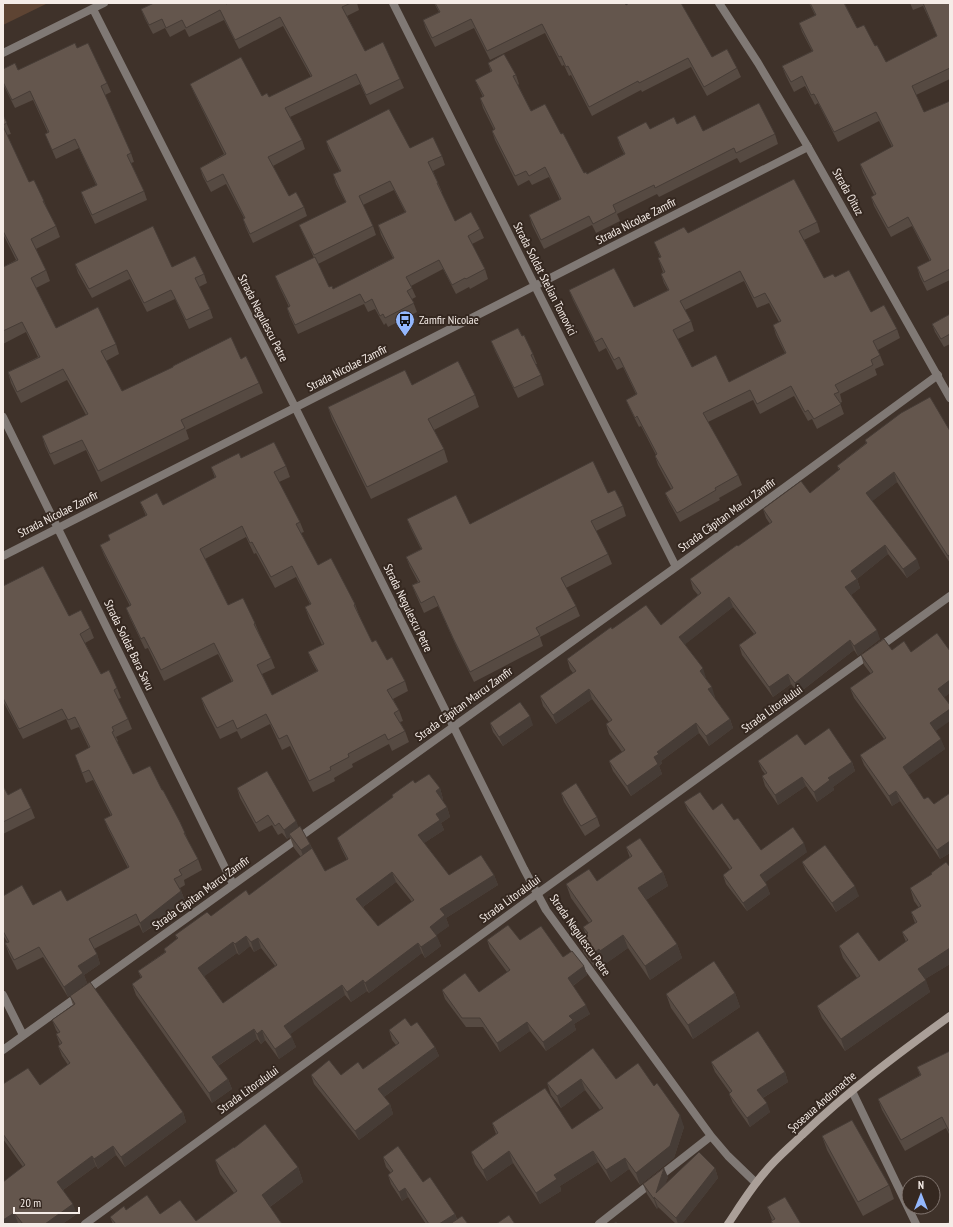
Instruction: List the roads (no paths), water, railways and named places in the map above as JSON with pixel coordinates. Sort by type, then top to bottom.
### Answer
[{"type":"main road","name":"Șoseaua Andronache","points":[[728,1224],[756,1183],[778,1158],[826,1112],[890,1060],[950,1016]]},
{"type":"street","points":[[3,53],[104,3]]},
{"type":"street","name":"Strada Soldat Stelian Tomovici","points":[[393,3],[676,567]]},
{"type":"street","name":"Strada Oituz","points":[[719,3],[758,63],[808,147],[950,398]]},
{"type":"street","name":"Strada Negulescu Petre","points":[[93,9],[295,407],[546,910],[711,1136],[728,1156],[756,1183]]},
{"type":"street","name":"Strada Nicolae Zamfir","points":[[3,556],[808,147]]},
{"type":"street","name":"Strada Căpitan Marcu Zamfir","points":[[3,1050],[676,567],[938,376]]},
{"type":"street","name":"Strada Soldat Bara Savu","points":[[3,418],[233,884]]},
{"type":"street","name":"Strada Litoralului","points":[[85,1224],[537,894],[950,596]]},
{"type":"street","points":[[3,995],[23,1035]]},
{"type":"street","points":[[852,1091],[916,1224]]},
{"type":"street","points":[[599,1224],[711,1136]]},
{"type":"place","name":"Zamfir Nicolae","points":[[405,337]]}]
